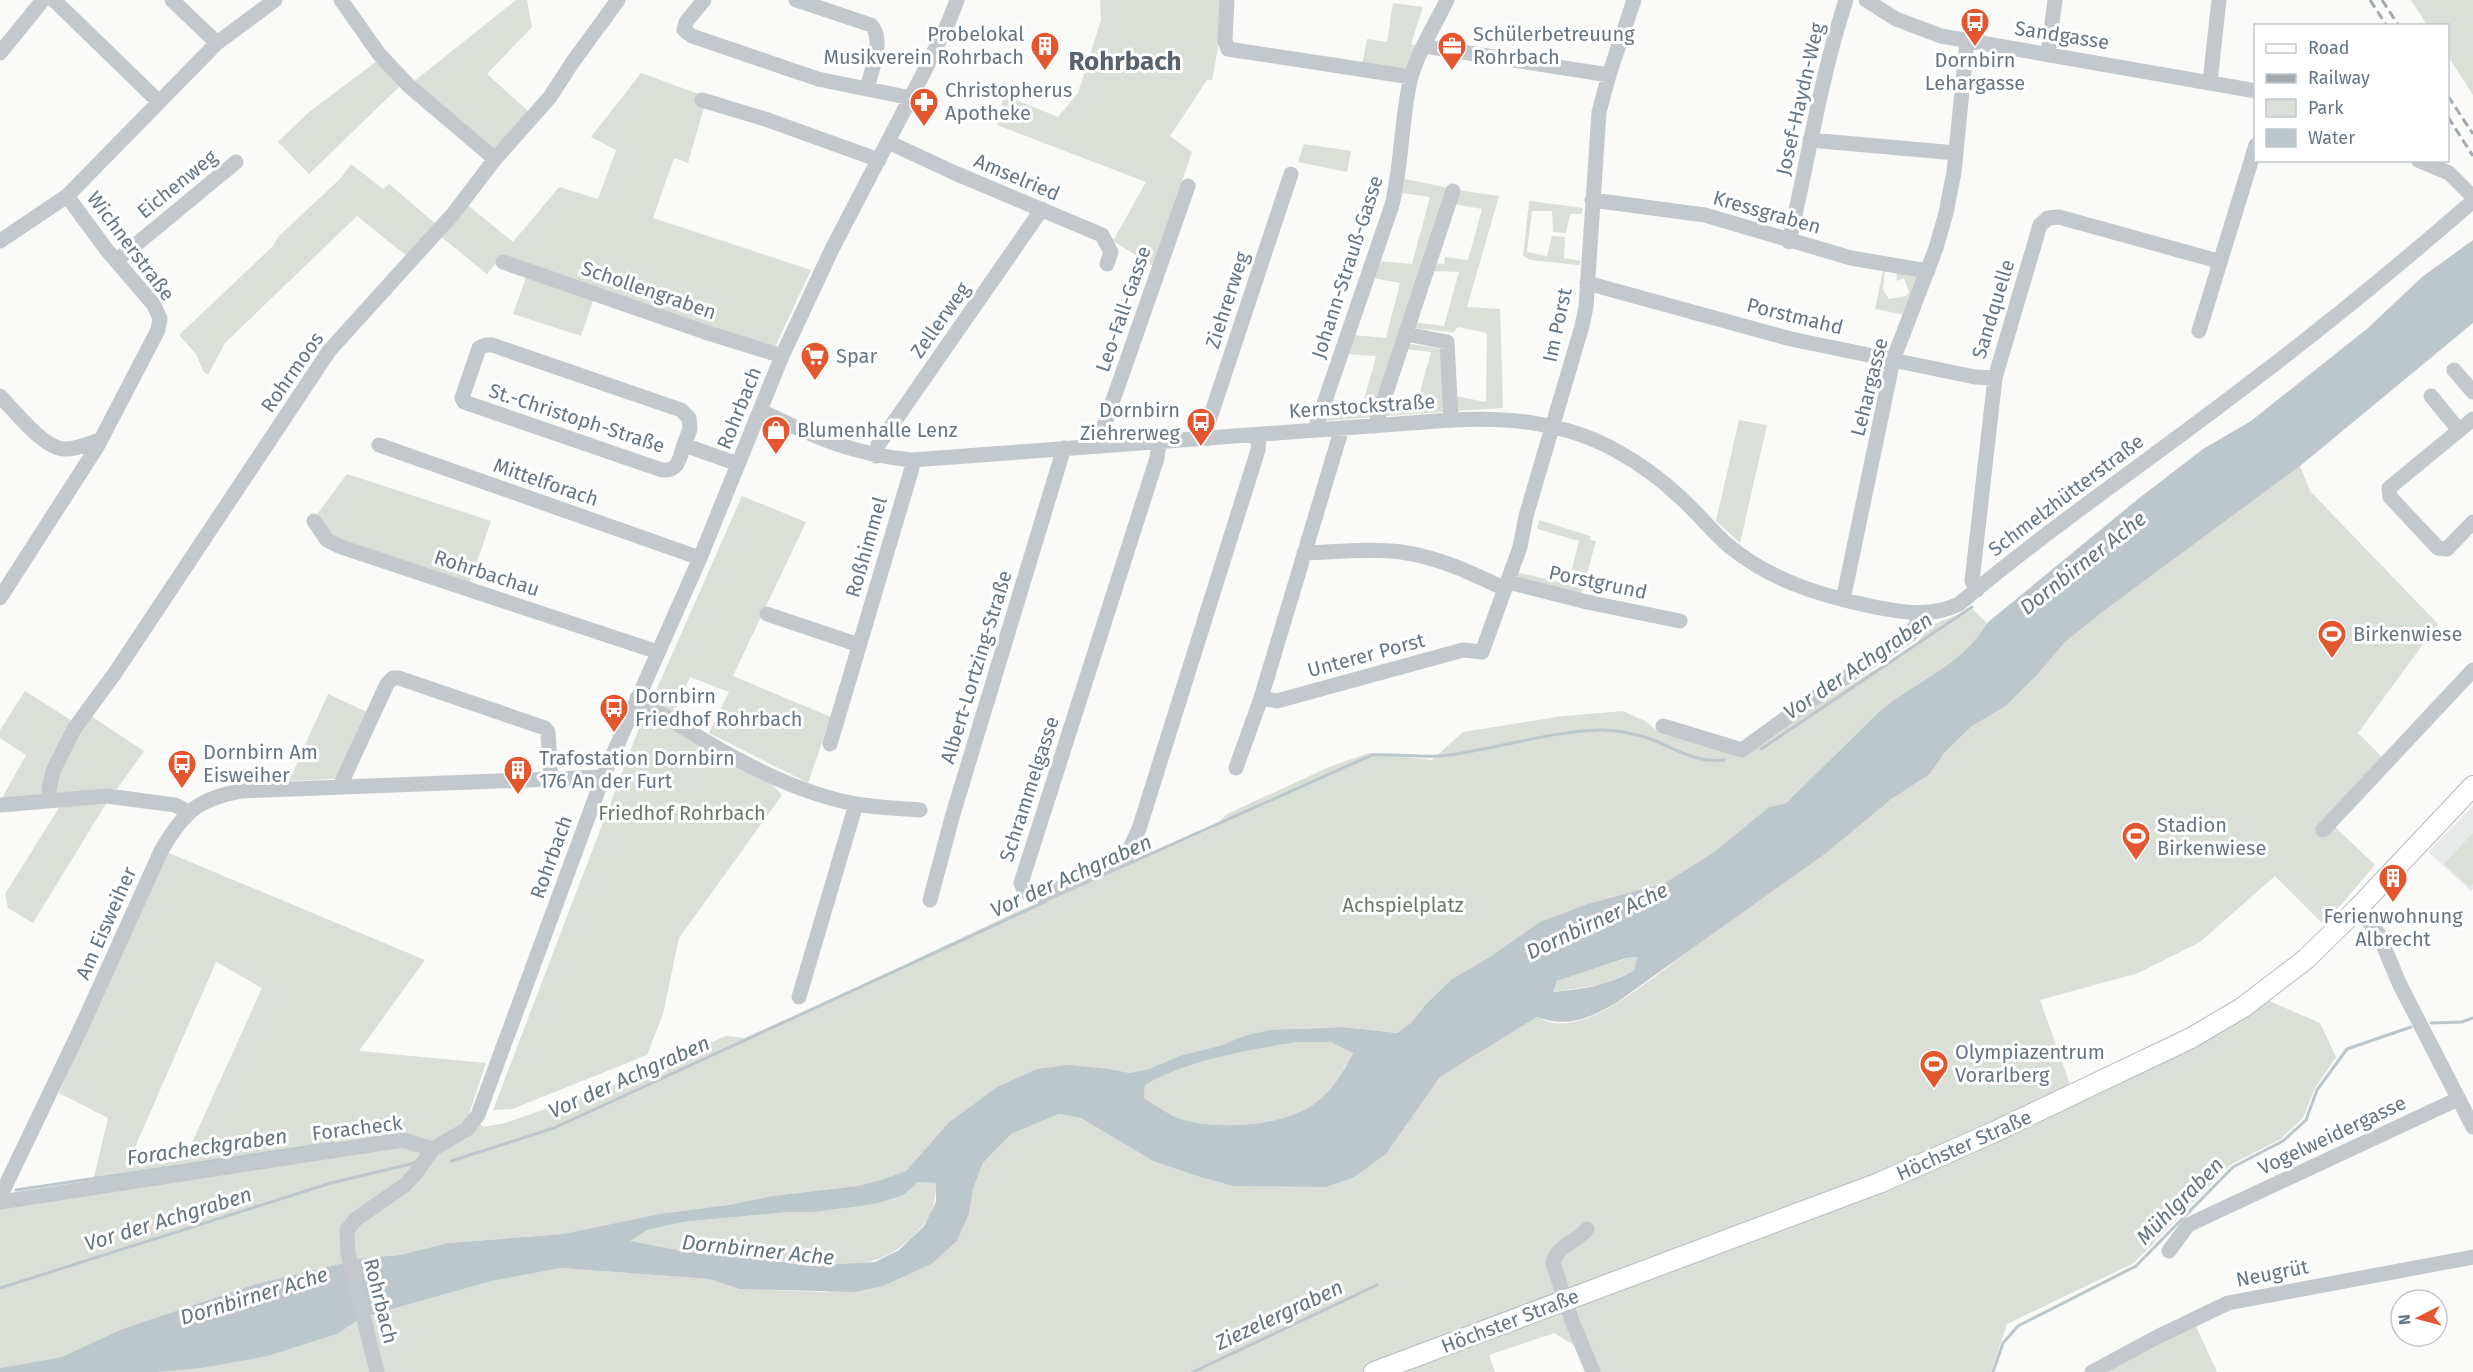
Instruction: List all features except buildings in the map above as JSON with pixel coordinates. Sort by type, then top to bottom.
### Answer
[{"type":"main road","name":"Höchster Straße","points":[[1374,1372],[1911,1170],[2192,1038],[2271,988],[2306,959],[2358,908],[2473,786]]},
{"type":"street","points":[[0,53],[43,0]]},
{"type":"street","points":[[54,0],[159,102]]},
{"type":"street","points":[[171,0],[217,43]]},
{"type":"street","name":"Wichnerstraße","points":[[0,598],[71,490],[100,440],[158,330],[160,319],[154,305],[116,261],[67,196],[217,43],[275,0]]},
{"type":"street","points":[[340,0],[379,54],[409,87],[495,159]]},
{"type":"street","name":"Rohrmoos","points":[[50,800],[53,771],[74,729],[115,672],[329,351],[453,214],[495,159],[550,97],[618,0]]},
{"type":"street","points":[[704,0],[686,22],[684,30],[692,36],[818,79],[910,98]]},
{"type":"street","points":[[796,0],[871,25],[876,31],[878,39],[867,89]]},
{"type":"street","name":"Rohrbach","points":[[377,1372],[351,1266],[346,1242],[347,1230],[356,1219],[405,1185],[433,1149],[467,1129],[478,1115],[603,777],[700,558],[782,356],[814,286],[949,21],[957,0]]},
{"type":"street","points":[[1227,0],[1225,42],[1228,49],[1411,78]]},
{"type":"street","name":"Johann-Strauß-Gasse","points":[[1315,430],[1392,205],[1400,171],[1404,116],[1411,78],[1447,0]]},
{"type":"street","name":"Im Porst","points":[[1482,652],[1507,586],[1582,326],[1599,112],[1634,0]]},
{"type":"street","name":"Josef-Haydn-Weg","points":[[1790,242],[1809,140],[1833,37],[1846,0]]},
{"type":"street","points":[[2048,54],[2055,0]]},
{"type":"street","points":[[2210,82],[2219,0]]},
{"type":"street","name":"Sandgasse","points":[[1868,1],[1896,19],[1924,30],[1967,41],[2254,92]]},
{"type":"street","name":"Lehargasse","points":[[1843,600],[1893,360],[1928,270],[1946,213],[1956,153],[1967,41]]},
{"type":"street","points":[[1424,46],[1609,75]]},
{"type":"street","points":[[702,100],[768,120],[879,160]]},
{"type":"street","points":[[1809,140],[1956,153]]},
{"type":"street","name":"Amselried","points":[[888,142],[1102,236],[1111,252],[1107,264]]},
{"type":"street","points":[[2199,331],[2218,261],[2254,151]]},
{"type":"street","name":"Eichenweg","points":[[116,261],[236,162]]},
{"type":"street","points":[[2423,162],[2449,173],[2473,199]]},
{"type":"street","name":"Ziehrerweg","points":[[1207,439],[1206,430],[1291,174]]},
{"type":"street","name":"Leo-Fall-Gasse","points":[[1097,446],[1188,186]]},
{"type":"street","points":[[1375,426],[1453,191]]},
{"type":"street","points":[[0,242],[67,196]]},
{"type":"street","name":"Schmelzhütterstraße","points":[[1920,614],[1950,608],[1977,590],[2379,282],[2473,199]]},
{"type":"street","name":"Kressgraben","points":[[1592,200],[1705,215],[1790,242],[1851,258],[1928,270]]},
{"type":"street","name":"Zellerweg","points":[[876,456],[878,445],[1042,209]]},
{"type":"street","name":"Sandquelle","points":[[1977,590],[1972,581],[1995,378],[2040,225],[2048,218],[2059,217],[2218,261]]},
{"type":"street","name":"Schollengraben","points":[[504,262],[705,332],[782,356]]},
{"type":"street","name":"Porstmahd","points":[[1587,283],[1791,339],[1975,377],[1995,378]]},
{"type":"street","points":[[1406,334],[1447,342],[1451,420]]},
{"type":"street","name":"St.-Christoph-Straße","points":[[492,345],[681,410],[689,418],[690,429],[684,445],[677,466],[671,470],[662,470],[464,402],[462,398],[479,348],[492,345]]},
{"type":"street","points":[[2454,370],[2473,392]]},
{"type":"street","points":[[0,396],[42,439],[53,446],[65,449],[100,440]]},
{"type":"street","points":[[2431,396],[2458,429]]},
{"type":"street","name":"Kernstockstraße","points":[[761,411],[843,448],[876,456],[912,460],[1451,420],[1512,420],[1554,426],[1612,449],[1648,471],[1682,499],[1727,545],[1746,560],[1788,583],[1843,600],[1920,614]]},
{"type":"street","points":[[2473,419],[2389,488],[2390,497],[2438,548],[2447,549],[2473,522]]},
{"type":"street","points":[[1236,768],[1261,698],[1342,428]]},
{"type":"street","name":"Schrammelgasse","points":[[1158,443],[1157,458],[1021,883],[1025,892],[1041,896],[1125,859],[1138,829],[1226,557],[1258,450],[1258,434]]},
{"type":"street","name":"Mittelforach","points":[[379,445],[700,558]]},
{"type":"street","name":"St.-Christoph-Straße","points":[[684,445],[738,465]]},
{"type":"street","name":"Albert-Lortzing-Straße","points":[[930,900],[953,814],[1064,448]]},
{"type":"street","name":"Roßhimmel","points":[[830,744],[912,468],[912,460]]},
{"type":"street","name":"Rohrbachau","points":[[314,521],[327,540],[341,547],[658,652]]},
{"type":"street","points":[[1304,553],[1379,551],[1419,555],[1507,586]]},
{"type":"street","name":"Porstgrund","points":[[1507,586],[1680,621]]},
{"type":"street","points":[[767,614],[860,645]]},
{"type":"street","points":[[1663,726],[1742,750],[1794,712],[1911,634],[1920,614]]},
{"type":"street","name":"Unterer Porst","points":[[1261,698],[1277,700],[1463,650],[1482,652]]},
{"type":"street","points":[[2323,830],[2473,670]]},
{"type":"street","points":[[340,786],[387,684],[393,678],[399,678],[545,728],[548,732],[551,779]]},
{"type":"street","points":[[637,698],[721,749],[782,781],[811,792],[856,804],[920,810]]},
{"type":"street","name":"Am Eisweiher","points":[[0,1197],[80,1030],[161,851],[174,828],[200,803],[218,795],[241,791],[603,777]]},
{"type":"street","points":[[0,805],[117,797],[175,805],[187,814]]},
{"type":"street","points":[[798,997],[856,804]]},
{"type":"street","points":[[2358,908],[2378,933],[2400,985],[2473,1127]]},
{"type":"street","name":"Vogelweidergasse","points":[[2169,1251],[2188,1225],[2458,1099]]},
{"type":"street","name":"Foracheck","points":[[0,1202],[403,1140],[433,1149]]},
{"type":"street","points":[[1587,1229],[1581,1237],[1559,1250],[1554,1257],[1554,1268],[1593,1372]]},
{"type":"street","name":"Neugrüt","points":[[2092,1372],[2157,1337],[2228,1303],[2473,1257]]},
{"type":"shaded area","points":[[2473,806],[2473,889],[2471,891],[2428,852]]},
{"type":"green space","points":[[516,0],[527,0],[532,27],[487,74],[530,113],[492,152],[412,83]]},
{"type":"green space","points":[[1100,0],[1221,0],[1218,48],[1212,80],[1207,80],[1170,136],[1192,152],[1153,266],[1113,241],[1146,182],[997,125],[1004,95],[1058,117],[1078,93],[1101,20]]},
{"type":"green space","points":[[2411,0],[2473,0],[2473,95],[2449,58],[2449,24],[2426,24]]},
{"type":"green space","points":[[1393,3],[1423,7],[1411,44],[1420,46],[1407,74],[1362,66],[1367,39],[1387,42]]},
{"type":"green space","points":[[377,61],[400,86],[309,174],[278,142],[309,112]]},
{"type":"green space","points":[[641,73],[707,97],[688,163],[674,158],[653,218],[811,270],[774,349],[597,289],[581,336],[513,314],[529,269],[500,258],[487,274],[439,235],[465,203],[513,242],[559,187],[598,199],[616,150],[591,137]]},
{"type":"green space","points":[[1304,144],[1351,151],[1347,172],[1298,162]]},
{"type":"green space","points":[[351,164],[383,189],[389,184],[436,224],[408,257],[357,216],[225,343],[208,375],[203,371],[196,354],[179,335],[272,247],[279,236],[341,178]]},
{"type":"green space","points":[[1405,179],[1449,188],[1372,417],[1325,421],[1330,408],[1361,411],[1376,356],[1347,354],[1354,335],[1386,338],[1400,283],[1373,278],[1378,261],[1412,264],[1430,197],[1402,193]]},
{"type":"green space","points":[[1457,190],[1499,196],[1467,307],[1500,309],[1503,408],[1455,411],[1455,396],[1486,402],[1487,333],[1458,327],[1453,332],[1411,328],[1413,322],[1444,326],[1459,272],[1431,271],[1433,263],[1444,264],[1445,257],[1468,260],[1482,209],[1453,204]]},
{"type":"green space","points":[[1529,202],[1583,208],[1582,214],[1570,214],[1566,233],[1553,232],[1552,211],[1532,211],[1527,252],[1547,256],[1552,236],[1565,237],[1564,258],[1581,261],[1579,265],[1530,260],[1523,256]]},
{"type":"green space","points":[[1883,270],[1885,270],[1883,290],[1889,299],[1906,296],[1909,292],[1904,278],[1897,281],[1896,271],[1916,276],[1918,280],[1905,315],[1875,309]]},
{"type":"green space","points":[[1410,344],[1444,349],[1444,412],[1384,416],[1386,404],[1416,406],[1431,352],[1405,349]]},
{"type":"green space","points":[[1739,420],[1767,425],[1740,543],[1716,521]]},
{"type":"green space","points":[[2300,466],[2310,491],[2438,624],[2358,733],[2385,760],[2331,823],[2375,865],[2324,925],[2275,876],[2200,942],[2138,973],[2040,1000],[2070,1084],[2086,1099],[2265,999],[2320,1023],[2336,1057],[2314,1090],[2303,1118],[2281,1139],[2230,1165],[2134,1263],[2007,1324],[1991,1372],[1588,1372],[1577,1347],[1554,1333],[1489,1355],[1495,1372],[156,1372],[268,1356],[337,1334],[357,1321],[374,1314],[492,1281],[561,1268],[711,1279],[739,1289],[825,1292],[933,1263],[957,1241],[969,1214],[973,1189],[983,1163],[1011,1134],[1059,1114],[1081,1118],[1153,1161],[1233,1186],[1326,1187],[1353,1178],[1386,1154],[1440,1077],[1537,1017],[1555,1023],[1582,1020],[1609,1008],[1656,976],[1890,800],[1930,774],[1945,752],[1972,726],[2006,706],[2038,674],[2065,642]]},
{"type":"green space","points":[[347,474],[491,521],[470,582],[328,536],[315,517]]},
{"type":"green space","points":[[742,496],[806,522],[733,676],[831,717],[808,783],[709,733],[729,692],[690,677],[674,714],[651,702]]},
{"type":"green space","points":[[1539,520],[1590,536],[1590,540],[1596,541],[1581,595],[1516,576],[1516,572],[1568,584],[1579,541],[1537,529]]},
{"type":"green space","name":"Achspielplatz","points":[[1972,609],[1987,623],[1977,638],[1952,661],[1880,711],[1786,803],[1769,807],[1714,852],[1665,883],[1629,893],[1493,955],[1452,979],[1425,1005],[1411,1023],[1397,1033],[1343,1027],[1305,1028],[1244,1036],[1219,1046],[1182,1055],[1149,1069],[1130,1073],[1109,1069],[997,1087],[949,1122],[906,1171],[881,1180],[857,1186],[772,1196],[728,1205],[659,1214],[563,1234],[448,1243],[400,1255],[364,1258],[256,1284],[122,1329],[62,1357],[0,1368],[0,1196],[93,1181],[108,1118],[59,1093],[164,851],[425,960],[359,1051],[486,1063],[468,1117],[484,1127],[505,1123],[692,1058],[705,1045],[726,1036],[744,1038],[833,999],[1018,911],[1213,828],[1227,814],[1329,767],[1369,753],[1432,760],[1463,732],[1563,716],[1623,711],[1645,721],[1662,734],[1745,756],[1787,724],[1915,645],[1932,625]],"holes":[[[216,962],[262,988],[185,1158],[136,1166],[132,1154]]]},
{"type":"green space","points":[[25,691],[74,722],[44,794],[2,798],[26,755],[0,738],[0,730]]},
{"type":"green space","points":[[328,694],[367,712],[335,779],[289,781]]},
{"type":"green space","name":"Friedhof Rohrbach","points":[[646,710],[765,777],[782,795],[679,938],[663,1014],[647,1055],[512,1109],[493,1110]]},
{"type":"green space","points":[[91,716],[144,751],[117,789],[56,793],[63,761]]},
{"type":"green space","points":[[107,802],[33,923],[8,908],[5,894],[60,806]]},
{"type":"green space","points":[[2473,833],[2473,883],[2470,887],[2444,864]]},
{"type":"green space","points":[[1637,957],[1634,970],[1606,984],[1553,992],[1557,981],[1627,958]]},
{"type":"green space","points":[[1296,1042],[1331,1042],[1353,1052],[1336,1080],[1320,1099],[1286,1117],[1251,1124],[1199,1123],[1174,1116],[1144,1098],[1145,1085],[1199,1062]]},
{"type":"green space","points":[[918,1182],[936,1183],[935,1200],[931,1213],[911,1238],[893,1252],[873,1261],[852,1265],[808,1265],[742,1256],[687,1252],[629,1241],[647,1230],[683,1222],[789,1212],[813,1212],[904,1195]]},
{"type":"green space","points":[[2194,1322],[2217,1372],[2111,1372],[2108,1367]]},
{"type":"water","name":"Dornbirner Ache","points":[[2473,240],[2473,323],[2300,466],[2065,642],[2038,674],[2006,706],[1972,726],[1945,752],[1930,774],[1890,800],[1826,853],[1616,1003],[1587,1017],[1568,1022],[1537,1017],[1440,1077],[1386,1154],[1353,1178],[1326,1187],[1233,1186],[1153,1161],[1081,1118],[1059,1114],[1011,1134],[983,1163],[973,1189],[969,1214],[957,1241],[933,1263],[883,1286],[855,1292],[739,1289],[710,1279],[561,1268],[492,1281],[374,1314],[357,1321],[337,1334],[268,1356],[201,1368],[156,1372],[0,1372],[0,1368],[62,1357],[122,1329],[256,1284],[364,1258],[400,1255],[448,1243],[563,1234],[659,1214],[728,1205],[772,1196],[857,1186],[881,1180],[906,1171],[949,1122],[997,1087],[1037,1069],[1068,1065],[1130,1073],[1149,1069],[1182,1055],[1270,1030],[1343,1027],[1397,1033],[1411,1023],[1425,1005],[1452,979],[1493,955],[1540,922],[1588,904],[1665,883],[1714,852],[1769,807],[1786,803],[1880,711],[1952,661],[1977,638],[1987,623],[2138,499],[2203,449],[2251,421],[2368,328],[2422,277]],"holes":[[[1637,957],[1634,970],[1615,980],[1585,988],[1553,992],[1557,981],[1626,958]],[[1296,1042],[1331,1042],[1353,1053],[1336,1081],[1314,1104],[1286,1117],[1269,1121],[1233,1125],[1199,1123],[1174,1116],[1144,1098],[1145,1085],[1162,1076],[1199,1062]],[[918,1182],[936,1183],[936,1202],[924,1226],[899,1250],[875,1262],[810,1266],[742,1256],[687,1252],[630,1241],[647,1230],[683,1222],[789,1212],[813,1212],[874,1204],[904,1195]]]},
{"type":"waterway","name":"Vor der Achgraben","points":[[1761,749],[1972,607]]},
{"type":"waterway","name":"Vor der Achgraben","points":[[1128,864],[1372,755],[1440,756],[1563,733],[1602,730],[1643,737],[1697,758],[1724,760]]},
{"type":"waterway","name":"Vor der Achgraben","points":[[451,1161],[554,1128],[1045,902]]},
{"type":"waterway","name":"Mühlgraben","points":[[2431,1023],[2462,1022],[2473,1018]]},
{"type":"waterway","name":"Mühlgraben","points":[[1993,1372],[2003,1343],[2018,1326],[2136,1266],[2233,1167],[2283,1141],[2306,1120],[2317,1090],[2347,1049],[2411,1027]]},
{"type":"waterway","name":"Foracheckgraben","points":[[16,1190],[333,1143]]},
{"type":"waterway","name":"Vor der Achgraben","points":[[0,1288],[331,1183],[415,1163]]},
{"type":"waterway","name":"Ziezelergraben","points":[[1193,1372],[1377,1285]]},
{"type":"railway","points":[[2370,0],[2386,24]]},
{"type":"railway","points":[[2382,0],[2398,24]]},
{"type":"railway","points":[[2449,98],[2473,134]]},
{"type":"railway","points":[[2449,119],[2473,156]]},
{"type":"place","name":"Dornbirn Lehargasse","points":[[1975,48]]},
{"type":"place","name":"Probelokal Musikverein Rohrbach","points":[[1045,72]]},
{"type":"place","name":"Schülerbetreuung Rohrbach","points":[[1452,72]]},
{"type":"place","name":"Christopherus Apotheke","points":[[924,128]]},
{"type":"place","name":"Spar","points":[[815,382]]},
{"type":"place","name":"Dornbirn Ziehrerweg","points":[[1201,448]]},
{"type":"place","name":"Blumenhalle Lenz","points":[[776,456]]},
{"type":"place","name":"Birkenwiese","points":[[2332,660]]},
{"type":"place","name":"Dornbirn Friedhof Rohrbach","points":[[614,734]]},
{"type":"place","name":"Dornbirn Am Eisweiher","points":[[182,790]]},
{"type":"place","name":"Trafostation Dornbirn 176 An der Furt","points":[[518,796]]},
{"type":"place","name":"Stadion Birkenwiese","points":[[2136,862]]},
{"type":"place","name":"Ferienwohnung Albrecht","points":[[2393,904]]},
{"type":"place","name":"Olympiazentrum Vorarlberg","points":[[1934,1090]]},
{"type":"district","name":"Rohrbach","points":[[1125,61]]}]
